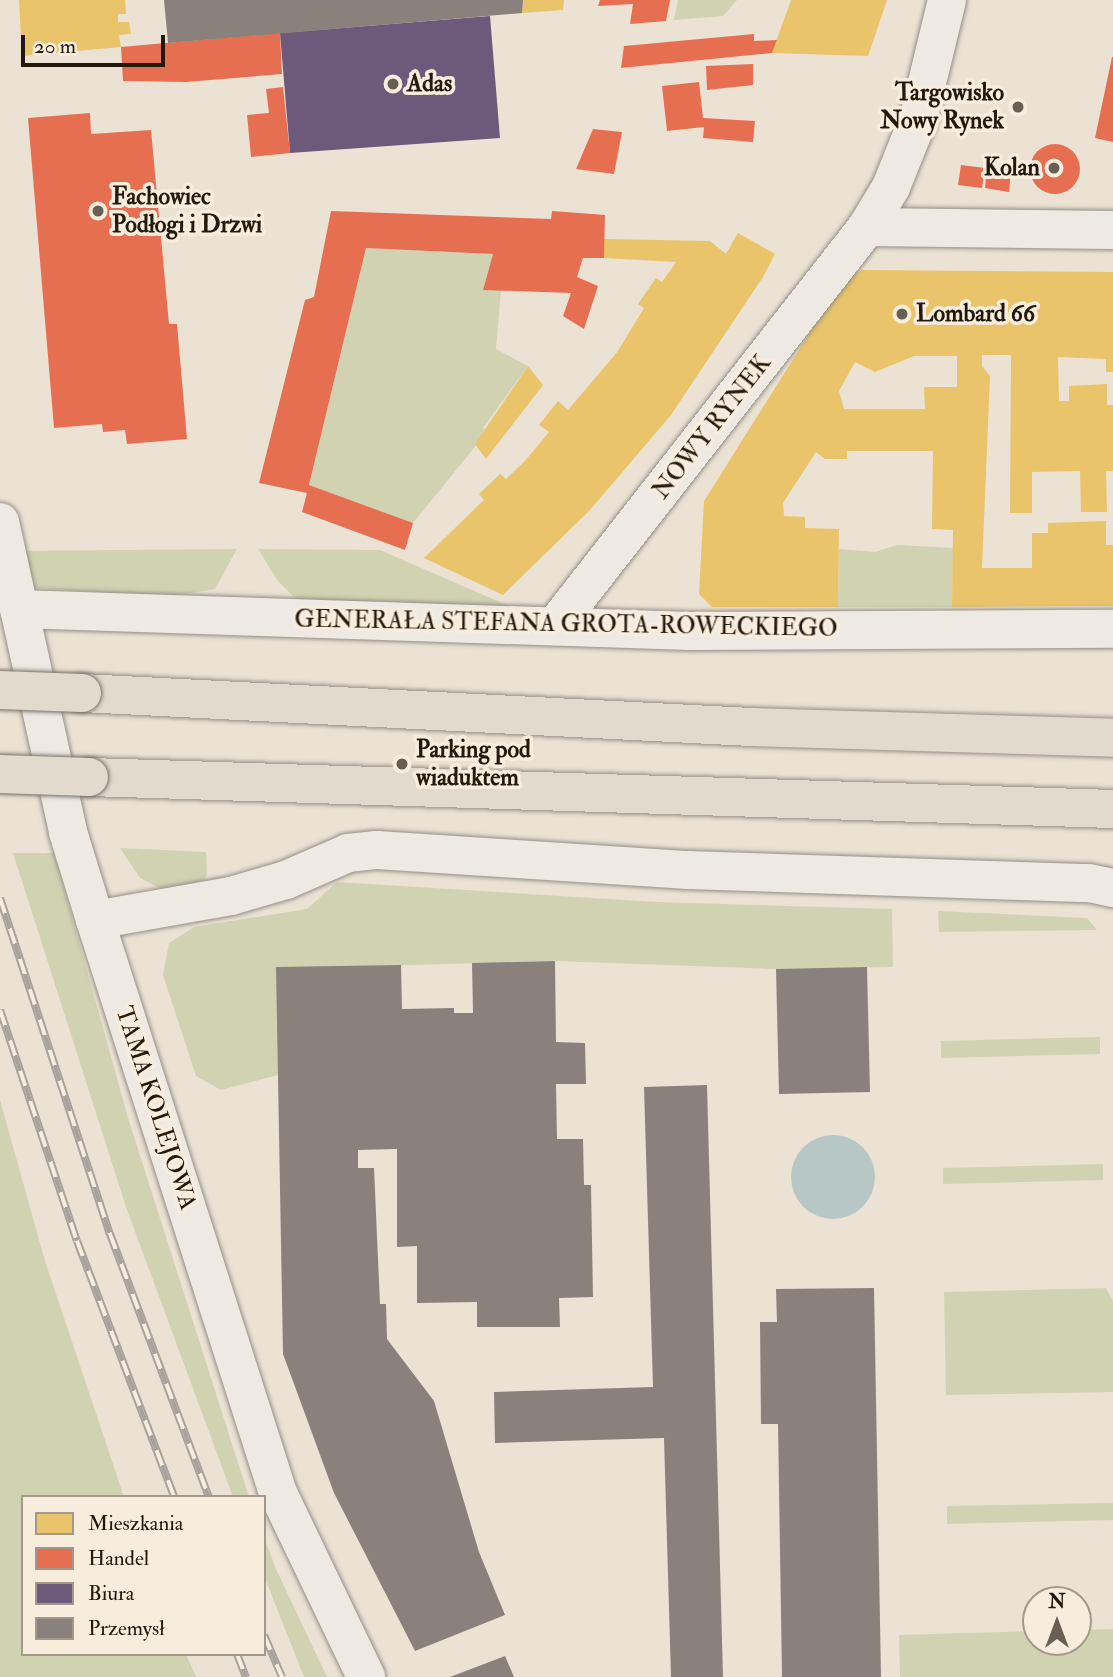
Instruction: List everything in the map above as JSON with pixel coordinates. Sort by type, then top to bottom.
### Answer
[{"type":"main road","points":[[0,690],[751,727],[1113,738]]},
{"type":"main road","points":[[0,774],[750,800],[1113,809]]},
{"type":"street","name":"NOWY RYNEK","points":[[555,626],[867,227],[891,187],[918,120],[947,0]]},
{"type":"street","points":[[867,227],[1113,230]]},
{"type":"street","name":"TAMA KOLEJOWA","points":[[0,522],[68,832],[95,920],[278,1493],[366,1677]]},
{"type":"street","name":"GENERAŁA STEFANA GROTA-ROWECKIEGO","points":[[19,609],[690,631],[1113,629]]},
{"type":"street","points":[[95,920],[231,896],[286,880],[348,853],[377,850],[688,870],[1075,883],[1113,888]]},
{"type":"green space","points":[[678,0],[737,0],[723,16],[674,20]]},
{"type":"green space","points":[[366,248],[493,254],[483,290],[501,290],[496,349],[528,366],[483,428],[487,432],[413,523],[309,485]]},
{"type":"green space","points":[[897,545],[953,548],[952,607],[838,607],[839,549],[875,552]]},
{"type":"green space","points":[[237,549],[215,589],[167,597],[13,586],[6,551]]},
{"type":"green space","points":[[258,549],[380,550],[555,626],[300,603],[278,581]]},
{"type":"green space","points":[[120,848],[206,852],[207,874],[196,891],[173,895],[140,878]]},
{"type":"green space","points":[[13,853],[54,853],[129,1121],[248,1495],[232,1495],[126,1207]]},
{"type":"green space","points":[[337,882],[656,902],[892,909],[893,967],[776,969],[555,961],[338,967],[278,1075],[221,1090],[196,1076],[163,975],[169,943],[194,927],[307,909]]},
{"type":"green space","points":[[938,911],[1087,918],[1097,930],[939,932]]},
{"type":"green space","points":[[1100,1037],[1100,1054],[941,1058],[941,1041]]},
{"type":"green space","points":[[0,1100],[45,1261],[123,1495],[21,1495],[21,1656],[187,1656],[196,1677],[0,1677]]},
{"type":"green space","points":[[1103,1164],[1103,1180],[943,1184],[943,1168]]},
{"type":"green space","points":[[1106,1288],[1113,1301],[1113,1392],[946,1395],[944,1292]]},
{"type":"green space","points":[[1113,1503],[1113,1520],[947,1524],[947,1506]]},
{"type":"green space","points":[[266,1542],[327,1677],[304,1677],[266,1581]]},
{"type":"green space","points":[[1113,1629],[1113,1677],[900,1677],[899,1635],[1022,1631],[1022,1656],[1092,1656],[1092,1630]]},
{"type":"shaded area","points":[[825,1135],[841,1135],[857,1142],[868,1153],[875,1169],[872,1193],[863,1207],[841,1219],[825,1219],[809,1212],[798,1201],[791,1185],[791,1169],[798,1153],[809,1142]]},
{"type":"building: Mieszkania","points":[[19,0],[125,0],[126,14],[118,14],[118,22],[129,22],[131,34],[119,35],[121,47],[22,56]]},
{"type":"building: Mieszkania","points":[[523,0],[564,0],[563,10],[522,13]]},
{"type":"building: Mieszkania","points":[[791,0],[887,0],[868,56],[772,53]]},
{"type":"building: Mieszkania","points":[[738,233],[775,254],[763,277],[671,415],[590,510],[503,595],[424,558],[484,500],[479,494],[500,474],[506,479],[524,462],[549,432],[539,425],[558,401],[568,410],[618,351],[644,308],[638,304],[656,278],[662,282],[676,262],[604,258],[604,239],[710,241],[726,254]]},
{"type":"building: Mieszkania","points":[[862,270],[1113,272],[1113,372],[1106,372],[1106,359],[1058,357],[1059,401],[1069,401],[1069,386],[1107,384],[1107,405],[1113,405],[1113,471],[1106,471],[1107,512],[1081,512],[1080,471],[1032,472],[1032,513],[1010,513],[1011,355],[982,355],[982,366],[990,376],[982,568],[1032,568],[1032,533],[1048,533],[1048,523],[1106,521],[1106,545],[1113,545],[1113,606],[952,607],[953,530],[932,529],[933,451],[847,451],[847,459],[825,459],[816,452],[783,503],[784,516],[805,517],[805,528],[839,529],[838,607],[712,607],[699,594],[704,501],[843,280]],"holes":[[[914,356],[957,356],[957,387],[924,387],[925,409],[844,409],[839,391],[855,362],[875,372]]]},
{"type":"building: Mieszkania","points":[[528,366],[543,385],[486,459],[475,444]]},
{"type":"building: Handel","points":[[600,0],[670,0],[666,21],[630,24],[633,4],[598,6]]},
{"type":"building: Handel","points":[[280,33],[282,74],[186,82],[123,81],[121,47]]},
{"type":"building: Handel","points":[[754,34],[754,41],[777,40],[772,53],[621,68],[624,46]]},
{"type":"building: Handel","points":[[1113,57],[1113,142],[1095,138]]},
{"type":"building: Handel","points":[[753,64],[753,85],[707,90],[706,66]]},
{"type":"building: Handel","points":[[699,82],[703,118],[755,121],[753,142],[703,138],[704,127],[667,131],[662,86]]},
{"type":"building: Handel","points":[[283,87],[290,153],[251,157],[247,115],[269,113],[266,89]]},
{"type":"building: Handel","points":[[90,113],[91,134],[151,130],[169,324],[177,324],[187,439],[127,444],[125,430],[103,432],[102,424],[54,428],[28,118]]},
{"type":"building: Handel","points":[[593,129],[622,132],[614,174],[576,169]]},
{"type":"building: Handel","points":[[1055,144],[1073,151],[1080,169],[1073,187],[1055,194],[1037,187],[1030,169],[1037,151]]},
{"type":"building: Handel","points":[[961,165],[985,168],[982,188],[958,185]]},
{"type":"building: Handel","points":[[987,168],[1011,171],[1009,192],[985,188]]},
{"type":"building: Handel","points":[[331,211],[551,219],[552,211],[605,215],[604,258],[583,258],[577,277],[598,286],[584,329],[563,316],[571,293],[483,290],[493,254],[366,248],[309,485],[413,523],[405,550],[302,512],[307,493],[259,483],[305,300],[314,297]]},
{"type":"building: Biura","points":[[490,16],[500,138],[290,153],[280,33]]},
{"type":"building: Przemysł","points":[[164,0],[523,0],[522,13],[168,43]]},
{"type":"building: Przemysł","points":[[555,961],[556,1042],[585,1043],[586,1084],[556,1084],[557,1139],[583,1139],[584,1185],[591,1185],[593,1297],[559,1298],[560,1327],[477,1327],[477,1302],[417,1303],[417,1246],[397,1247],[397,1149],[358,1150],[358,1168],[374,1168],[380,1304],[386,1304],[387,1339],[434,1401],[479,1552],[505,1615],[415,1651],[334,1493],[283,1354],[276,967],[401,965],[402,1009],[454,1008],[454,1013],[473,1013],[472,963]]},
{"type":"building: Przemysł","points":[[867,967],[870,1092],[779,1094],[776,969]]},
{"type":"building: Przemysł","points":[[707,1085],[723,1677],[671,1677],[664,1438],[495,1443],[494,1392],[653,1387],[644,1087]]},
{"type":"building: Przemysł","points":[[874,1288],[881,1677],[782,1677],[778,1424],[761,1424],[760,1322],[777,1322],[776,1289]]},
{"type":"building: Przemysł","points":[[505,1656],[514,1677],[450,1677]]},
{"type":"railway","points":[[0,898],[110,1234],[208,1495]]},
{"type":"railway","points":[[0,1010],[77,1241],[173,1495]]},
{"type":"railway","points":[[266,1640],[282,1677]]},
{"type":"railway","points":[[238,1656],[246,1677]]},
{"type":"place","name":"Adas","points":[[393,84]]},
{"type":"place","name":"Targowisko Nowy Rynek","points":[[1018,107]]},
{"type":"place","name":"Kolan","points":[[1054,168]]},
{"type":"place","name":"Fachowiec Podłogi i Drzwi","points":[[98,211]]},
{"type":"place","name":"Lombard 66","points":[[902,314]]},
{"type":"place","name":"Parking pod wiaduktem","points":[[402,764]]}]
